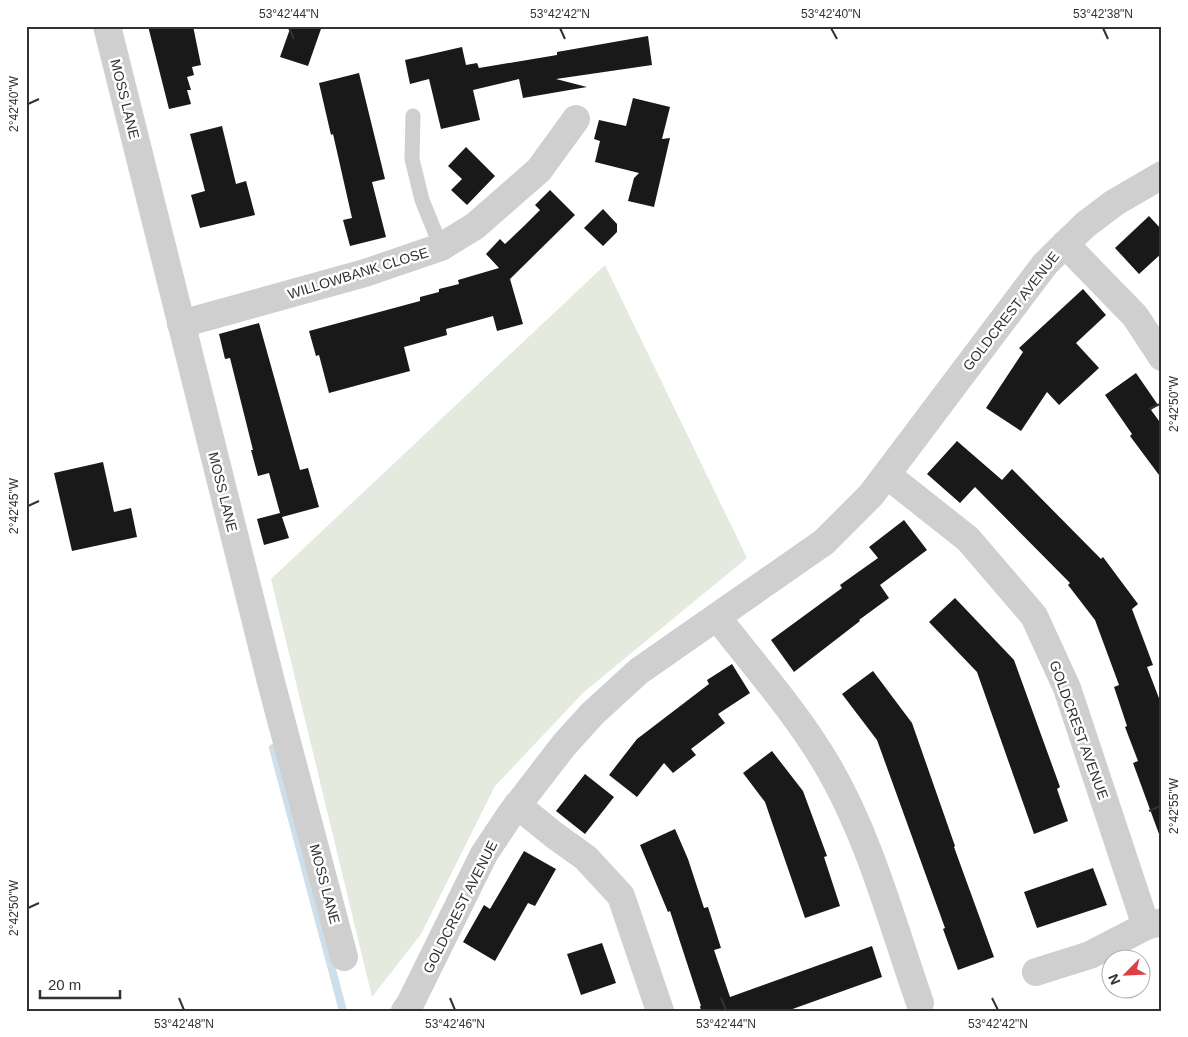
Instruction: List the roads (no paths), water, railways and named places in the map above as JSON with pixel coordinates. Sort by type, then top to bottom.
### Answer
[{"type":"street","name":"MOSS LANE","points":[[107,26],[271,682],[344,956]]},
{"type":"street","name":"WILLOWBANK CLOSE","points":[[181,324],[364,273],[441,247],[475,226],[539,170],[576,119]]},
{"type":"street","name":"GOLDCREST AVENUE","points":[[405,1011],[435,957],[484,854],[517,805],[564,744],[592,714],[639,671],[824,542],[872,495],[1045,264],[1085,225],[1114,203],[1162,175]]},
{"type":"street","points":[[1065,244],[1136,316],[1162,357]]},
{"type":"street","name":"GOLDCREST AVENUE","points":[[887,474],[968,539],[1034,616],[1067,688],[1154,924]]},
{"type":"street","points":[[717,617],[804,729],[842,793],[864,841],[920,1003]]},
{"type":"street","points":[[517,805],[554,836],[586,858],[621,896],[660,1011]]},
{"type":"street","points":[[1036,972],[1090,955],[1154,924]]},
{"type":"lane","points":[[413,116],[412,158],[422,200],[441,247]]},
{"type":"waterway","points":[[273,748],[343,1011]]}]
